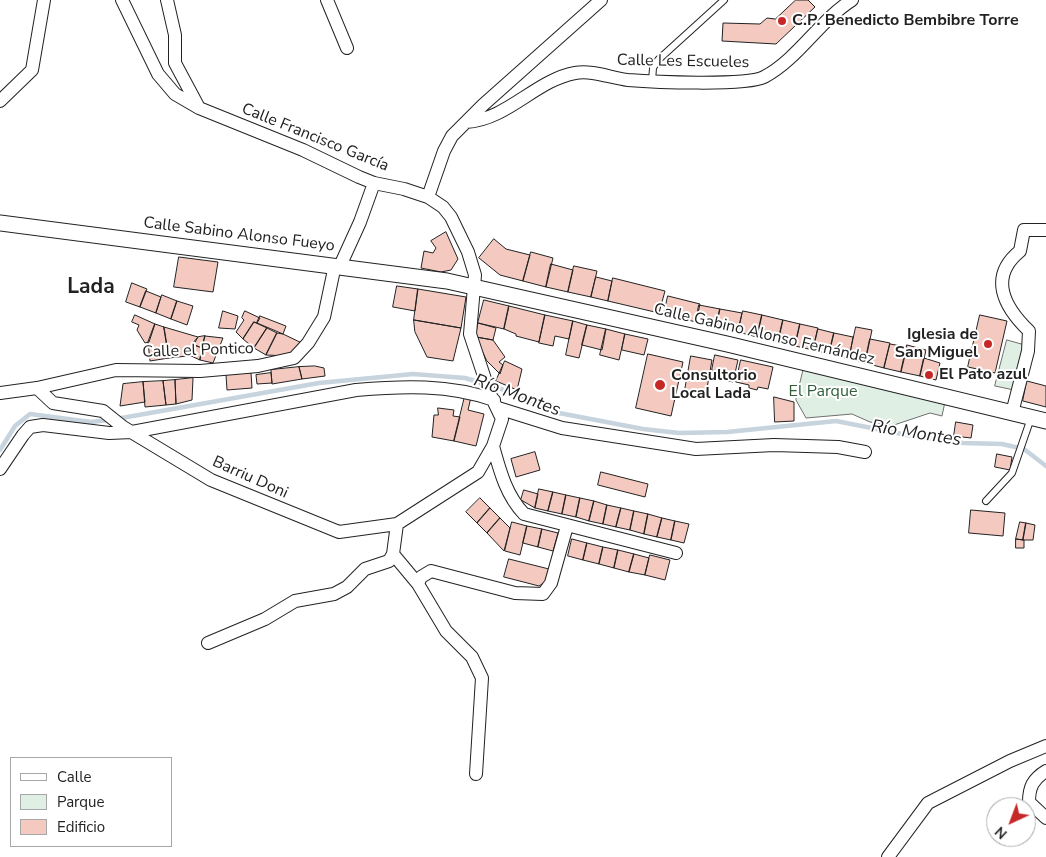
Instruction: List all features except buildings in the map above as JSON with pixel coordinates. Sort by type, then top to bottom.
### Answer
[{"type":"street","points":[[0,101],[32,70],[44,0]]},
{"type":"street","name":"Calle Francisco García","points":[[122,0],[158,74],[175,94],[199,108],[303,150],[374,183],[404,189],[428,198],[443,207],[451,218],[468,252],[475,275],[474,286]]},
{"type":"street","points":[[167,0],[175,35],[175,63],[199,108]]},
{"type":"street","points":[[327,0],[347,48]]},
{"type":"street","points":[[428,198],[444,151],[452,136],[601,0]]},
{"type":"street","name":"Calle Les Escueles","points":[[466,122],[476,122],[547,84],[577,72],[599,74],[627,80],[741,82],[762,78],[776,70],[821,25],[852,0]]},
{"type":"street","name":"Calle el Pontico","points":[[0,393],[37,388],[116,370],[200,371],[258,366],[294,358],[308,343],[324,317],[338,265],[360,222],[374,183]]},
{"type":"street","name":"Calle Sabino Alonso Fueyo","points":[[0,223],[338,265],[474,286]]},
{"type":"street","points":[[1012,413],[1028,351],[1029,331],[1016,319],[1006,301],[1002,274],[1008,260],[1020,251],[1024,230],[1046,230]]},
{"type":"street","name":"Barriu Doni","points":[[37,388],[53,402],[103,411],[128,430],[211,480],[339,532],[396,524],[478,472],[493,446],[502,419],[470,334],[474,286]]},
{"type":"street","name":"Calle Gabino Alonso Fernández","points":[[474,286],[1039,419]]},
{"type":"street","points":[[0,470],[22,435],[30,428],[43,425],[109,434],[356,390],[390,387],[438,388],[473,392],[562,428],[696,449],[774,445],[838,447],[866,452]]},
{"type":"street","points":[[493,446],[509,494],[513,502],[524,514],[676,553]]},
{"type":"street","points":[[208,643],[266,619],[295,602],[334,594],[347,587],[365,569],[389,561],[393,554],[396,524]]},
{"type":"street","points":[[418,584],[420,577],[431,571],[515,593],[542,594],[552,583],[567,526]]},
{"type":"street","points":[[393,554],[418,584],[446,631],[472,657],[482,678],[476,774]]},
{"type":"street","points":[[888,857],[928,803],[1010,761],[1046,746]]},
{"type":"street","points":[[1046,771],[1036,777],[1029,791],[1029,802],[1046,818]]},
{"type":"lane","points":[[652,80],[653,68],[658,60],[724,0]]},
{"type":"lane","points":[[986,501],[1012,473],[1023,440],[1039,419]]},
{"type":"green space","points":[[1007,340],[1025,345],[1014,390],[995,386]]},
{"type":"green space","name":"El Parque","points":[[805,363],[946,397],[942,416],[930,413],[894,425],[870,422],[852,414],[806,418],[796,400]]},
{"type":"waterway","name":"Río Montes","points":[[116,419],[319,383],[413,374],[465,378],[499,388],[533,404],[559,413],[643,429],[679,433],[727,432],[836,421],[922,438],[963,443],[1002,444],[1024,449],[1046,466]]},
{"type":"waterway","name":"Río Montes","points":[[0,450],[15,426],[30,414],[91,422],[108,420]]},
{"type":"place","name":"C.P. Benedicto Bembibre Torre","points":[[782,21]]},
{"type":"place","name":"Iglesia de San Miguel","points":[[988,344]]},
{"type":"place","name":"El Pato azul","points":[[929,375]]},
{"type":"place","name":"Consultorio Local Lada","points":[[660,385]]},
{"type":"district","name":"Lada","points":[[91,288]]}]
